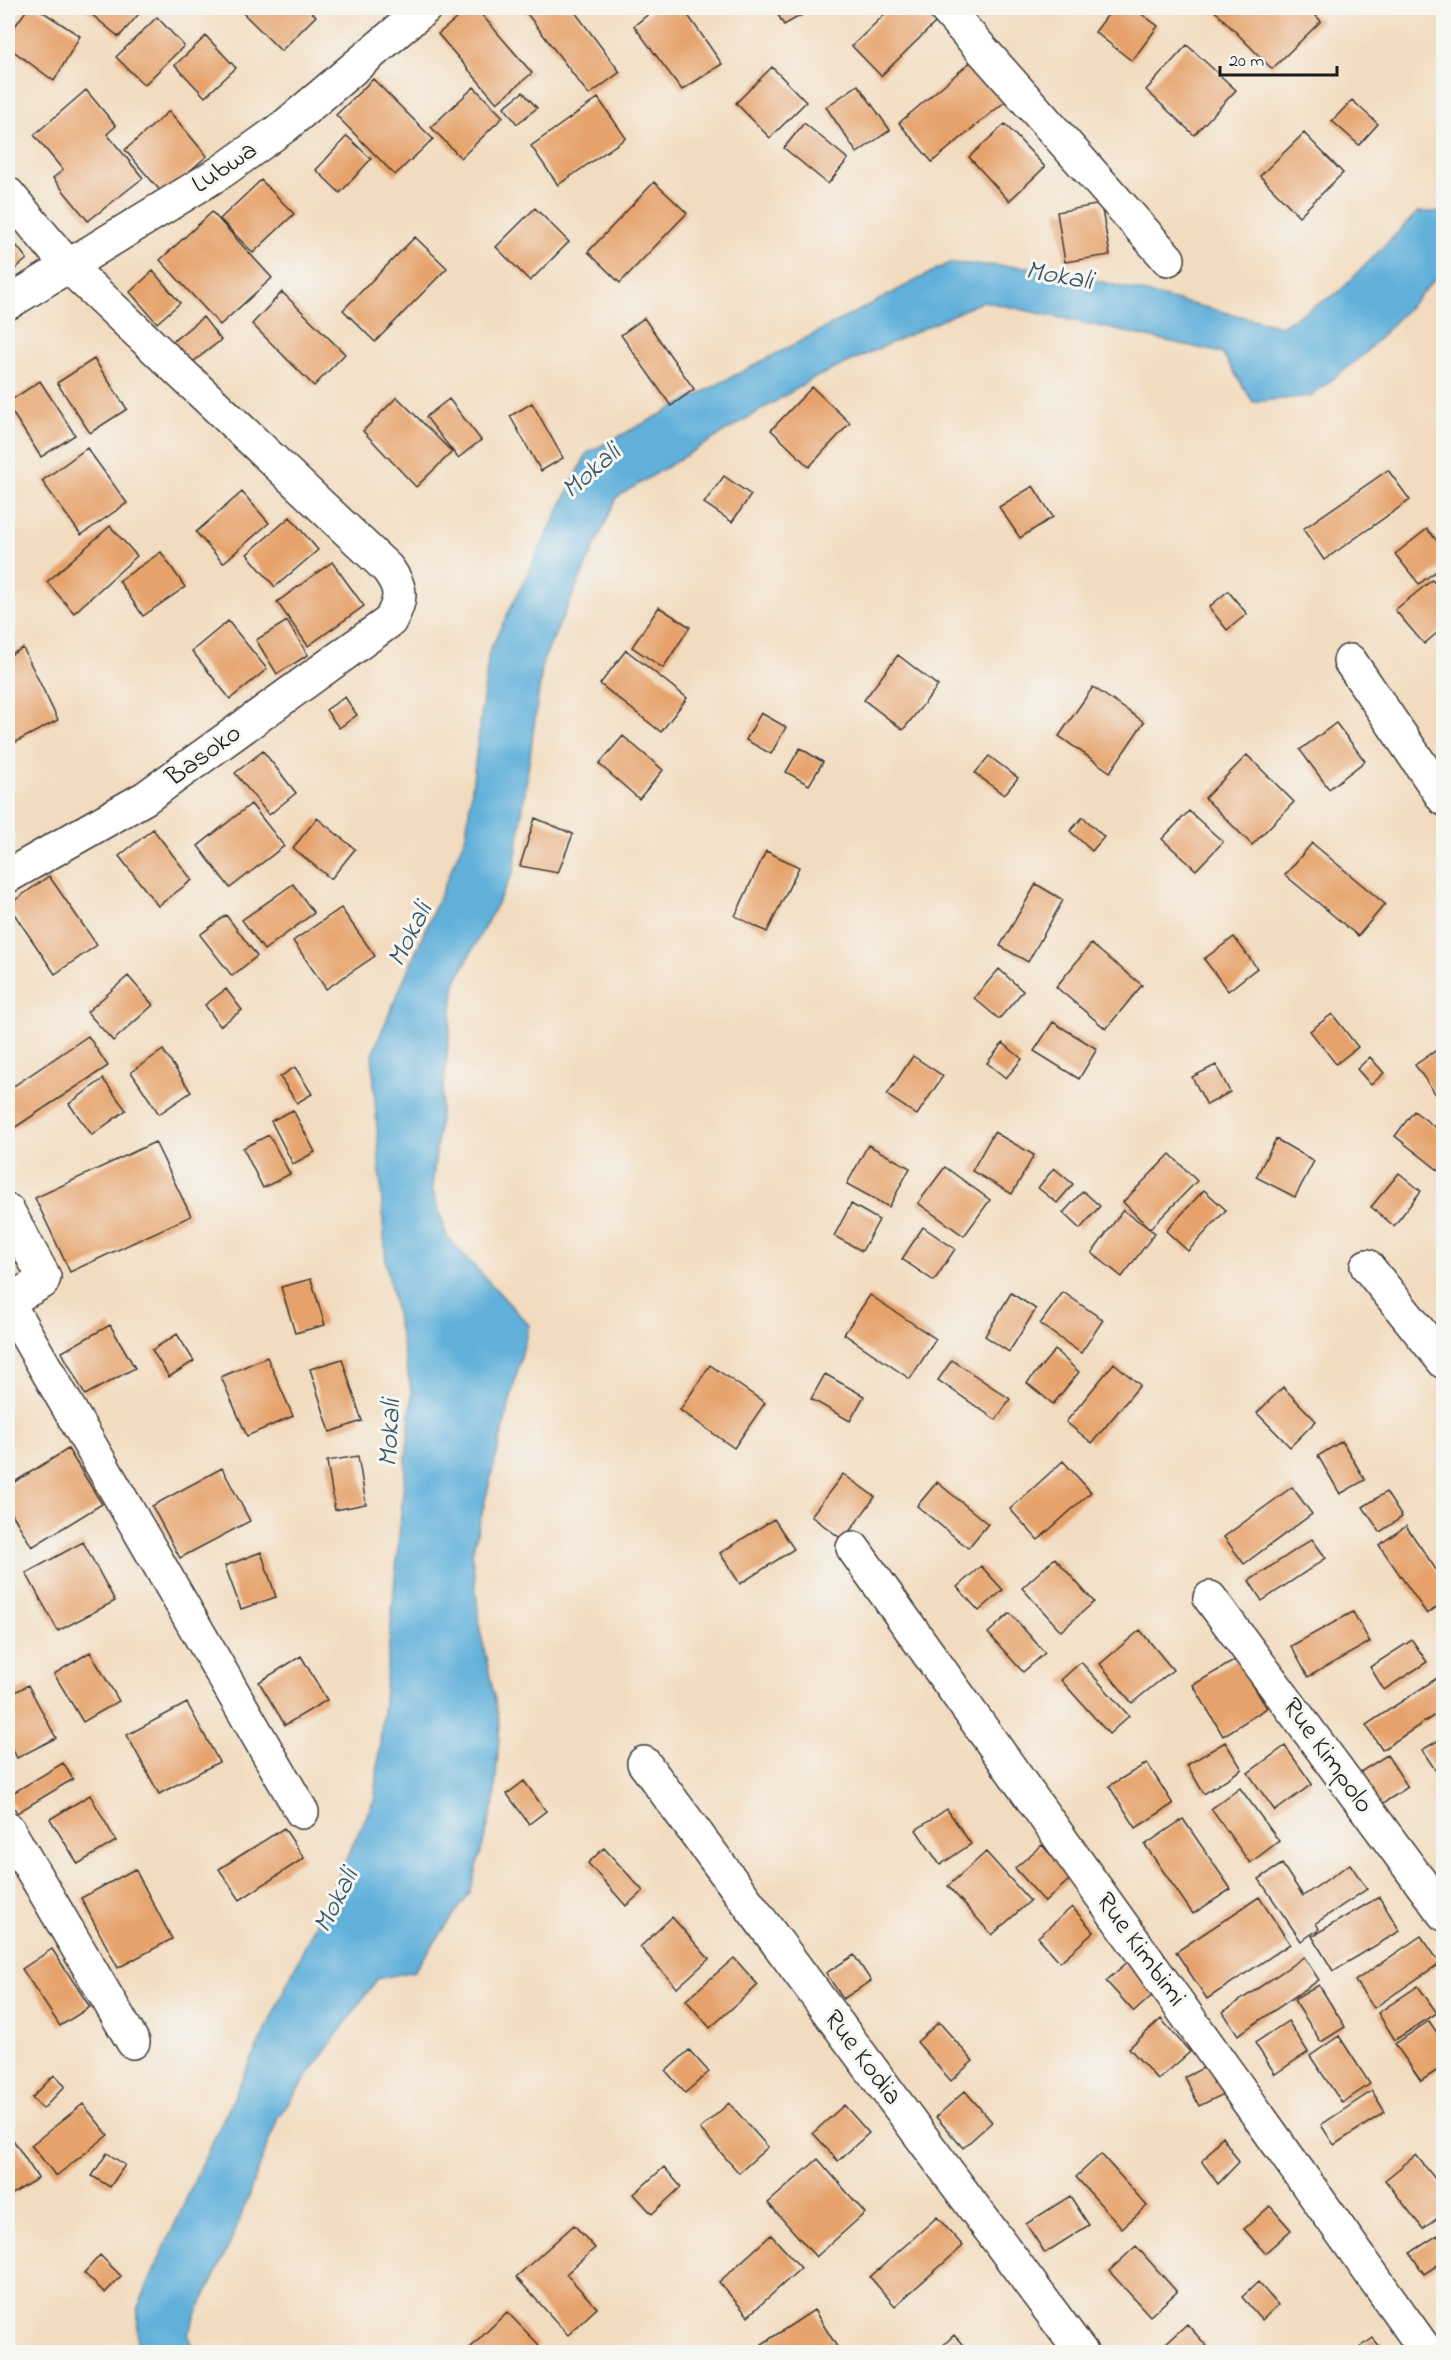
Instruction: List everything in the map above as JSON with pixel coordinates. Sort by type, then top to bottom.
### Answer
[{"type":"street","name":"Lubwa","points":[[8,303],[221,172],[276,133],[425,8]]},
{"type":"street","points":[[945,8],[1168,259]]},
{"type":"street","points":[[8,194],[68,266]]},
{"type":"street","name":"Basoko","points":[[8,876],[145,798],[390,621],[399,606],[400,592],[396,580],[387,568],[68,266]]},
{"type":"street","points":[[1350,661],[1443,799]]},
{"type":"street","points":[[8,1211],[44,1277],[42,1282],[8,1302],[302,1812]]},
{"type":"street","points":[[1366,1266],[1443,1362]]},
{"type":"street","name":"Rue Kimbimi","points":[[853,1548],[1428,2352]]},
{"type":"street","name":"Rue Kimpolo","points":[[1210,1598],[1443,1914]]},
{"type":"street","name":"Rue Kodia","points":[[644,1763],[1080,2352]]},
{"type":"street","points":[[8,1829],[133,2042]]},
{"type":"water","name":"Mokali","points":[[1418,212],[1443,212],[1443,271],[1364,354],[1311,396],[1253,402],[1222,353],[983,301],[812,379],[617,497],[543,661],[514,871],[455,983],[432,1188],[447,1237],[529,1325],[472,1553],[480,1630],[500,1724],[494,1803],[470,1893],[414,1971],[377,1979],[278,2117],[233,2237],[188,2333],[193,2352],[137,2352],[138,2307],[195,2179],[375,1798],[412,1394],[386,1264],[372,1054],[466,835],[489,652],[587,453],[949,263],[1045,268],[1281,326],[1339,292]]},
{"type":"building","points":[[28,8],[37,8],[80,36],[54,81],[8,47],[8,36]]},
{"type":"building","points":[[84,8],[144,8],[119,37]]},
{"type":"building","points":[[238,8],[307,8],[316,16],[281,51]]},
{"type":"building","points":[[469,8],[476,8],[532,73],[497,103],[438,34]]},
{"type":"building","points":[[530,8],[572,8],[620,72],[589,95],[525,11]]},
{"type":"building","points":[[656,8],[683,8],[722,64],[682,90],[634,26]]},
{"type":"building","points":[[774,8],[814,8],[784,25]]},
{"type":"building","points":[[891,8],[921,8],[936,22],[881,76],[852,46]]},
{"type":"building","points":[[1113,8],[1133,8],[1158,26],[1132,61],[1095,32]]},
{"type":"building","points":[[1212,8],[1308,8],[1321,21],[1272,69]]},
{"type":"building","points":[[157,17],[184,46],[144,85],[116,57]]},
{"type":"building","points":[[206,36],[236,68],[205,97],[175,65]]},
{"type":"building","points":[[1187,45],[1236,90],[1194,135],[1146,90]]},
{"type":"building","points":[[973,60],[1007,100],[932,162],[899,123]]},
{"type":"building","points":[[772,67],[806,102],[770,138],[736,103]]},
{"type":"building","points":[[373,79],[433,139],[395,175],[336,115]]},
{"type":"building","points":[[858,85],[890,130],[857,153],[826,107]]},
{"type":"building","points":[[474,87],[503,117],[461,158],[431,127]]},
{"type":"building","points":[[86,90],[116,126],[107,134],[143,178],[88,221],[53,178],[63,170],[34,135]]},
{"type":"building","points":[[523,92],[537,108],[517,124],[504,107]]},
{"type":"building","points":[[598,98],[626,138],[558,185],[531,146]]},
{"type":"building","points":[[1352,100],[1378,124],[1359,145],[1332,121]]},
{"type":"building","points":[[169,111],[207,156],[163,194],[125,150]]},
{"type":"building","points":[[804,123],[848,159],[828,184],[784,148]]},
{"type":"building","points":[[1005,124],[1045,167],[1009,201],[969,157]]},
{"type":"building","points":[[1304,133],[1343,173],[1299,216],[1260,176]]},
{"type":"building","points":[[347,136],[371,159],[340,193],[316,170]]},
{"type":"building","points":[[261,180],[294,214],[253,253],[220,219]]},
{"type":"building","points":[[654,182],[687,213],[620,283],[588,252]]},
{"type":"building","points":[[1101,204],[1110,255],[1065,262],[1057,212]]},
{"type":"building","points":[[535,208],[569,242],[530,281],[496,247]]},
{"type":"building","points":[[212,212],[272,278],[220,325],[160,260]]},
{"type":"building","points":[[8,235],[27,259],[8,275]]},
{"type":"building","points":[[415,237],[447,268],[375,342],[343,310]]},
{"type":"building","points":[[153,271],[180,303],[157,323],[130,292]]},
{"type":"building","points":[[282,292],[345,354],[314,386],[252,324]]},
{"type":"building","points":[[203,317],[221,340],[189,365],[172,342]]},
{"type":"building","points":[[644,318],[694,389],[671,406],[621,335]]},
{"type":"building","points":[[94,359],[127,409],[90,433],[57,383]]},
{"type":"building","points":[[40,381],[75,435],[41,457],[8,406],[8,402]]},
{"type":"building","points":[[812,387],[850,423],[809,467],[771,430]]},
{"type":"building","points":[[397,397],[452,452],[416,487],[363,431]]},
{"type":"building","points":[[449,399],[481,440],[458,458],[426,417]]},
{"type":"building","points":[[532,403],[563,458],[541,471],[510,416]]},
{"type":"building","points":[[87,448],[127,503],[81,535],[42,481]]},
{"type":"building","points":[[1388,470],[1410,500],[1324,560],[1303,529]]},
{"type":"building","points":[[724,476],[751,495],[732,522],[704,503]]},
{"type":"building","points":[[1033,486],[1053,517],[1020,538],[999,507]]},
{"type":"building","points":[[242,492],[269,523],[223,563],[196,532]]},
{"type":"building","points":[[290,517],[318,550],[275,587],[247,554]]},
{"type":"building","points":[[110,526],[137,556],[74,613],[47,582]]},
{"type":"building","points":[[1427,529],[1444,549],[1444,565],[1419,584],[1395,554]]},
{"type":"building","points":[[161,552],[185,587],[143,616],[119,581]]},
{"type":"building","points":[[332,562],[364,606],[308,646],[277,602]]},
{"type":"building","points":[[1432,580],[1444,594],[1444,627],[1424,644],[1395,610]]},
{"type":"building","points":[[1228,591],[1247,614],[1227,630],[1209,607]]},
{"type":"building","points":[[659,607],[690,627],[663,668],[632,647]]},
{"type":"building","points":[[228,621],[267,669],[230,699],[192,651]]},
{"type":"building","points":[[287,621],[308,655],[277,674],[256,640]]},
{"type":"building","points":[[23,648],[58,720],[8,746],[8,656]]},
{"type":"building","points":[[626,650],[687,698],[661,732],[600,684]]},
{"type":"building","points":[[898,655],[938,686],[903,730],[864,700]]},
{"type":"building","points":[[1093,687],[1144,722],[1110,772],[1059,736]]},
{"type":"building","points":[[345,697],[357,715],[339,728],[326,710]]},
{"type":"building","points":[[761,713],[786,727],[771,754],[746,740]]},
{"type":"building","points":[[1336,723],[1365,761],[1329,789],[1300,750]]},
{"type":"building","points":[[623,736],[663,770],[639,799],[599,764]]},
{"type":"building","points":[[800,748],[823,762],[809,785],[786,772]]},
{"type":"building","points":[[263,751],[296,793],[269,815],[235,773]]},
{"type":"building","points":[[1247,755],[1294,802],[1252,845],[1205,798]]},
{"type":"building","points":[[989,756],[1018,778],[1004,795],[975,773]]},
{"type":"building","points":[[251,804],[284,846],[230,888],[198,846]]},
{"type":"building","points":[[1189,811],[1223,842],[1196,870],[1162,839]]},
{"type":"building","points":[[1083,817],[1104,837],[1092,851],[1070,831]]},
{"type":"building","points":[[317,818],[355,849],[331,879],[293,848]]},
{"type":"building","points":[[535,818],[573,834],[558,873],[520,866]]},
{"type":"building","points":[[153,829],[192,880],[158,906],[119,856]]},
{"type":"building","points":[[1312,843],[1385,904],[1358,936],[1285,875]]},
{"type":"building","points":[[766,851],[799,867],[767,932],[735,916]]},
{"type":"building","points":[[49,876],[97,945],[55,974],[8,905]]},
{"type":"building","points":[[293,884],[314,913],[264,950],[242,920]]},
{"type":"building","points":[[1036,884],[1063,900],[1028,962],[1000,946]]},
{"type":"building","points":[[341,908],[375,956],[326,989],[293,941]]},
{"type":"building","points":[[226,915],[257,956],[232,976],[200,935]]},
{"type":"building","points":[[1234,937],[1257,968],[1228,991],[1204,959]]},
{"type":"building","points":[[1091,944],[1142,985],[1106,1029],[1056,987]]},
{"type":"building","points":[[999,969],[1023,991],[999,1019],[974,998]]},
{"type":"building","points":[[128,976],[153,1005],[113,1041],[87,1012]]},
{"type":"building","points":[[226,989],[242,1010],[220,1026],[205,1005]]},
{"type":"building","points":[[1332,1014],[1358,1047],[1336,1064],[1310,1031]]},
{"type":"building","points":[[1053,1022],[1097,1049],[1079,1079],[1034,1051]]},
{"type":"building","points":[[88,1036],[108,1066],[8,1132],[8,1090]]},
{"type":"building","points":[[1003,1043],[1022,1059],[1006,1078],[987,1063]]},
{"type":"building","points":[[1444,1045],[1444,1106],[1415,1065]]},
{"type":"building","points":[[163,1050],[191,1092],[159,1114],[131,1072]]},
{"type":"building","points":[[913,1056],[943,1076],[917,1115],[887,1095]]},
{"type":"building","points":[[1370,1057],[1384,1073],[1371,1085],[1357,1069]]},
{"type":"building","points":[[1216,1065],[1230,1092],[1207,1105],[1192,1077]]},
{"type":"building","points":[[295,1067],[312,1094],[297,1103],[280,1077]]},
{"type":"building","points":[[103,1079],[126,1110],[92,1135],[69,1104]]},
{"type":"building","points":[[293,1110],[315,1152],[293,1164],[271,1121]]},
{"type":"building","points":[[1414,1111],[1444,1134],[1442,1173],[1395,1136]]},
{"type":"building","points":[[994,1132],[1034,1155],[1012,1194],[972,1171]]},
{"type":"building","points":[[269,1135],[290,1174],[263,1188],[243,1148]]},
{"type":"building","points":[[1276,1139],[1314,1161],[1295,1197],[1256,1177]]},
{"type":"building","points":[[155,1142],[191,1216],[70,1272],[35,1198]]},
{"type":"building","points":[[868,1145],[910,1168],[889,1207],[847,1184]]},
{"type":"building","points":[[1170,1154],[1197,1181],[1150,1229],[1123,1202]]},
{"type":"building","points":[[945,1167],[990,1200],[964,1236],[918,1203]]},
{"type":"building","points":[[1054,1168],[1073,1184],[1057,1203],[1038,1188]]},
{"type":"building","points":[[1399,1173],[1421,1191],[1394,1226],[1371,1207]]},
{"type":"building","points":[[1204,1190],[1226,1210],[1188,1251],[1166,1231]]},
{"type":"building","points":[[1083,1191],[1100,1206],[1080,1229],[1063,1213]]},
{"type":"building","points":[[851,1204],[879,1220],[862,1251],[834,1236]]},
{"type":"building","points":[[1123,1210],[1155,1233],[1122,1277],[1092,1253]]},
{"type":"building","points":[[923,1227],[955,1249],[934,1281],[902,1259]]},
{"type":"building","points":[[311,1279],[325,1325],[295,1333],[281,1287]]},
{"type":"building","points":[[1063,1292],[1103,1320],[1081,1353],[1040,1324]]},
{"type":"building","points":[[1011,1293],[1036,1309],[1009,1352],[985,1336]]},
{"type":"building","points":[[870,1295],[936,1339],[910,1379],[844,1334]]},
{"type":"building","points":[[110,1325],[135,1368],[85,1395],[62,1352]]},
{"type":"building","points":[[177,1334],[194,1361],[169,1377],[152,1350]]},
{"type":"building","points":[[1055,1350],[1079,1372],[1053,1404],[1027,1383]]},
{"type":"building","points":[[267,1357],[293,1416],[247,1436],[221,1377]]},
{"type":"building","points":[[342,1359],[362,1421],[330,1432],[310,1369]]},
{"type":"building","points":[[952,1360],[1010,1399],[996,1420],[938,1380]]},
{"type":"building","points":[[1114,1363],[1140,1385],[1092,1443],[1066,1422]]},
{"type":"building","points":[[710,1365],[765,1403],[734,1448],[680,1410]]},
{"type":"building","points":[[825,1374],[864,1396],[850,1421],[811,1399]]},
{"type":"building","points":[[1283,1387],[1316,1421],[1290,1447],[1257,1413]]},
{"type":"building","points":[[1342,1441],[1365,1480],[1340,1494],[1318,1456]]},
{"type":"building","points":[[68,1449],[102,1504],[32,1547],[8,1507],[8,1486]]},
{"type":"building","points":[[358,1456],[366,1504],[335,1510],[327,1461]]},
{"type":"building","points":[[1063,1461],[1091,1492],[1038,1540],[1010,1509]]},
{"type":"building","points":[[222,1468],[250,1521],[180,1558],[152,1506]]},
{"type":"building","points":[[843,1474],[875,1497],[843,1540],[811,1516]]},
{"type":"building","points":[[937,1482],[988,1524],[968,1548],[917,1506]]},
{"type":"building","points":[[1292,1487],[1312,1514],[1244,1564],[1224,1537]]},
{"type":"building","points":[[1386,1492],[1402,1517],[1380,1532],[1363,1507]]},
{"type":"building","points":[[774,1519],[794,1549],[740,1584],[720,1553]]},
{"type":"building","points":[[1406,1526],[1444,1581],[1444,1602],[1427,1614],[1379,1545]]},
{"type":"building","points":[[1312,1539],[1326,1558],[1262,1601],[1249,1581]]},
{"type":"building","points":[[83,1542],[115,1601],[58,1631],[26,1573]]},
{"type":"building","points":[[261,1552],[276,1597],[241,1609],[225,1566]]},
{"type":"building","points":[[1055,1558],[1094,1602],[1061,1631],[1022,1588]]},
{"type":"building","points":[[981,1566],[1003,1590],[979,1611],[957,1587]]},
{"type":"building","points":[[1353,1612],[1370,1642],[1308,1677],[1291,1646]]},
{"type":"building","points":[[1010,1613],[1045,1653],[1023,1672],[988,1633]]},
{"type":"building","points":[[1140,1630],[1173,1670],[1132,1703],[1100,1664]]},
{"type":"building","points":[[1412,1640],[1427,1662],[1384,1690],[1370,1667]]},
{"type":"building","points":[[90,1652],[119,1701],[83,1722],[54,1674]]},
{"type":"building","points":[[301,1656],[327,1700],[285,1725],[259,1682]]},
{"type":"building","points":[[1237,1659],[1267,1708],[1223,1736],[1193,1685]]},
{"type":"building","points":[[1081,1662],[1129,1716],[1109,1734],[1061,1680]]},
{"type":"building","points":[[1440,1676],[1444,1681],[1444,1709],[1382,1750],[1366,1725]]},
{"type":"building","points":[[28,1685],[56,1738],[17,1758],[8,1740],[8,1696]]},
{"type":"building","points":[[187,1703],[219,1762],[159,1794],[127,1735]]},
{"type":"building","points":[[1444,1737],[1444,1783],[1422,1750]]},
{"type":"building","points":[[1225,1742],[1242,1769],[1204,1794],[1187,1765]]},
{"type":"building","points":[[1285,1746],[1312,1784],[1275,1811],[1248,1773]]},
{"type":"building","points":[[1387,1755],[1408,1787],[1376,1808],[1354,1776]]},
{"type":"building","points":[[63,1763],[73,1779],[17,1813],[8,1796]]},
{"type":"building","points":[[1147,1763],[1173,1804],[1136,1828],[1109,1786]]},
{"type":"building","points":[[524,1781],[546,1811],[529,1824],[507,1794]]},
{"type":"building","points":[[1240,1788],[1279,1841],[1250,1863],[1211,1809]]},
{"type":"building","points":[[90,1795],[116,1841],[78,1864],[50,1819]]},
{"type":"building","points":[[947,1809],[971,1844],[940,1865],[916,1830]]},
{"type":"building","points":[[1183,1819],[1231,1889],[1193,1914],[1145,1845]]},
{"type":"building","points":[[284,1828],[304,1858],[240,1900],[219,1869]]},
{"type":"building","points":[[1042,1845],[1071,1878],[1045,1902],[1015,1868]]},
{"type":"building","points":[[604,1848],[643,1891],[626,1906],[588,1863]]},
{"type":"building","points":[[986,1852],[1030,1901],[992,1935],[948,1886]]},
{"type":"building","points":[[1282,1864],[1303,1896],[1350,1864],[1367,1889],[1316,1923],[1319,1929],[1301,1941],[1259,1879]]},
{"type":"building","points":[[135,1869],[172,1939],[118,1968],[81,1898]]},
{"type":"building","points":[[1259,1897],[1290,1944],[1207,1999],[1176,1952]]},
{"type":"building","points":[[1379,1897],[1400,1931],[1333,1971],[1312,1936]]},
{"type":"building","points":[[1072,1907],[1094,1932],[1060,1962],[1038,1937]]},
{"type":"building","points":[[672,1917],[709,1959],[677,1988],[640,1947]]},
{"type":"building","points":[[1421,1936],[1440,1963],[1374,2008],[1355,1981]]},
{"type":"building","points":[[52,1949],[90,2007],[60,2026],[22,1969]]},
{"type":"building","points":[[854,1955],[871,1981],[843,1999],[826,1973]]},
{"type":"building","points":[[1304,1957],[1319,1980],[1238,2035],[1223,2012]]},
{"type":"building","points":[[734,1958],[758,1985],[710,2028],[686,2000]]},
{"type":"building","points":[[1131,1959],[1158,1990],[1134,2012],[1106,1981]]},
{"type":"building","points":[[1319,1985],[1345,2027],[1321,2042],[1294,2000]]},
{"type":"building","points":[[1418,1986],[1437,2013],[1395,2040],[1378,2013]]},
{"type":"building","points":[[1161,2019],[1190,2052],[1158,2080],[1129,2048]]},
{"type":"building","points":[[1288,2021],[1308,2052],[1275,2074],[1255,2043]]},
{"type":"building","points":[[1429,2021],[1444,2043],[1444,2066],[1421,2081],[1395,2044]]},
{"type":"building","points":[[939,2022],[973,2061],[951,2081],[917,2042]]},
{"type":"building","points":[[1339,2036],[1370,2084],[1342,2103],[1310,2056]]},
{"type":"building","points":[[689,2050],[709,2072],[685,2093],[666,2071]]},
{"type":"building","points":[[1209,2065],[1224,2094],[1199,2106],[1185,2077]]},
{"type":"building","points":[[54,2075],[65,2086],[43,2109],[32,2098]]},
{"type":"building","points":[[965,2091],[992,2122],[963,2148],[936,2117]]},
{"type":"building","points":[[1372,2091],[1385,2112],[1334,2145],[1321,2125]]},
{"type":"building","points":[[729,2103],[768,2147],[739,2173],[700,2129]]},
{"type":"building","points":[[83,2104],[108,2135],[56,2176],[31,2145]]},
{"type":"building","points":[[844,2105],[869,2133],[838,2161],[813,2133]]},
{"type":"building","points":[[8,2132],[38,2178],[8,2197]]},
{"type":"building","points":[[1222,2136],[1239,2162],[1218,2184],[1202,2162]]},
{"type":"building","points":[[107,2153],[125,2165],[110,2187],[92,2176]]},
{"type":"building","points":[[1101,2154],[1147,2206],[1122,2228],[1076,2177]]},
{"type":"building","points":[[1416,2155],[1444,2190],[1444,2213],[1423,2229],[1385,2180]]},
{"type":"building","points":[[818,2159],[865,2213],[816,2257],[768,2203]]},
{"type":"building","points":[[664,2167],[681,2187],[652,2214],[634,2194]]},
{"type":"building","points":[[1070,2196],[1089,2225],[1045,2253],[1026,2224]]},
{"type":"building","points":[[1270,2206],[1291,2230],[1265,2253],[1244,2229]]},
{"type":"building","points":[[937,2217],[963,2246],[895,2306],[870,2277]]},
{"type":"building","points":[[574,2225],[595,2248],[566,2274],[597,2308],[568,2335],[516,2277]]},
{"type":"building","points":[[771,2235],[801,2268],[748,2316],[719,2282]]},
{"type":"building","points":[[1438,2235],[1444,2244],[1444,2261],[1424,2274],[1410,2253]]},
{"type":"building","points":[[1136,2246],[1177,2292],[1150,2316],[1109,2271]]},
{"type":"building","points":[[100,2255],[121,2276],[105,2293],[84,2273]]},
{"type":"building","points":[[1258,2282],[1278,2305],[1262,2320],[1242,2297]]},
{"type":"building","points":[[814,2310],[839,2350],[826,2352],[822,2346],[812,2352],[768,2352],[762,2344]]},
{"type":"building","points":[[507,2312],[539,2345],[532,2352],[466,2352]]},
{"type":"building","points":[[1187,2324],[1212,2352],[1173,2352],[1165,2344]]},
{"type":"building","points":[[954,2335],[969,2352],[936,2352]]},
{"type":"building","points":[[1373,2338],[1384,2352],[1354,2352]]}]
